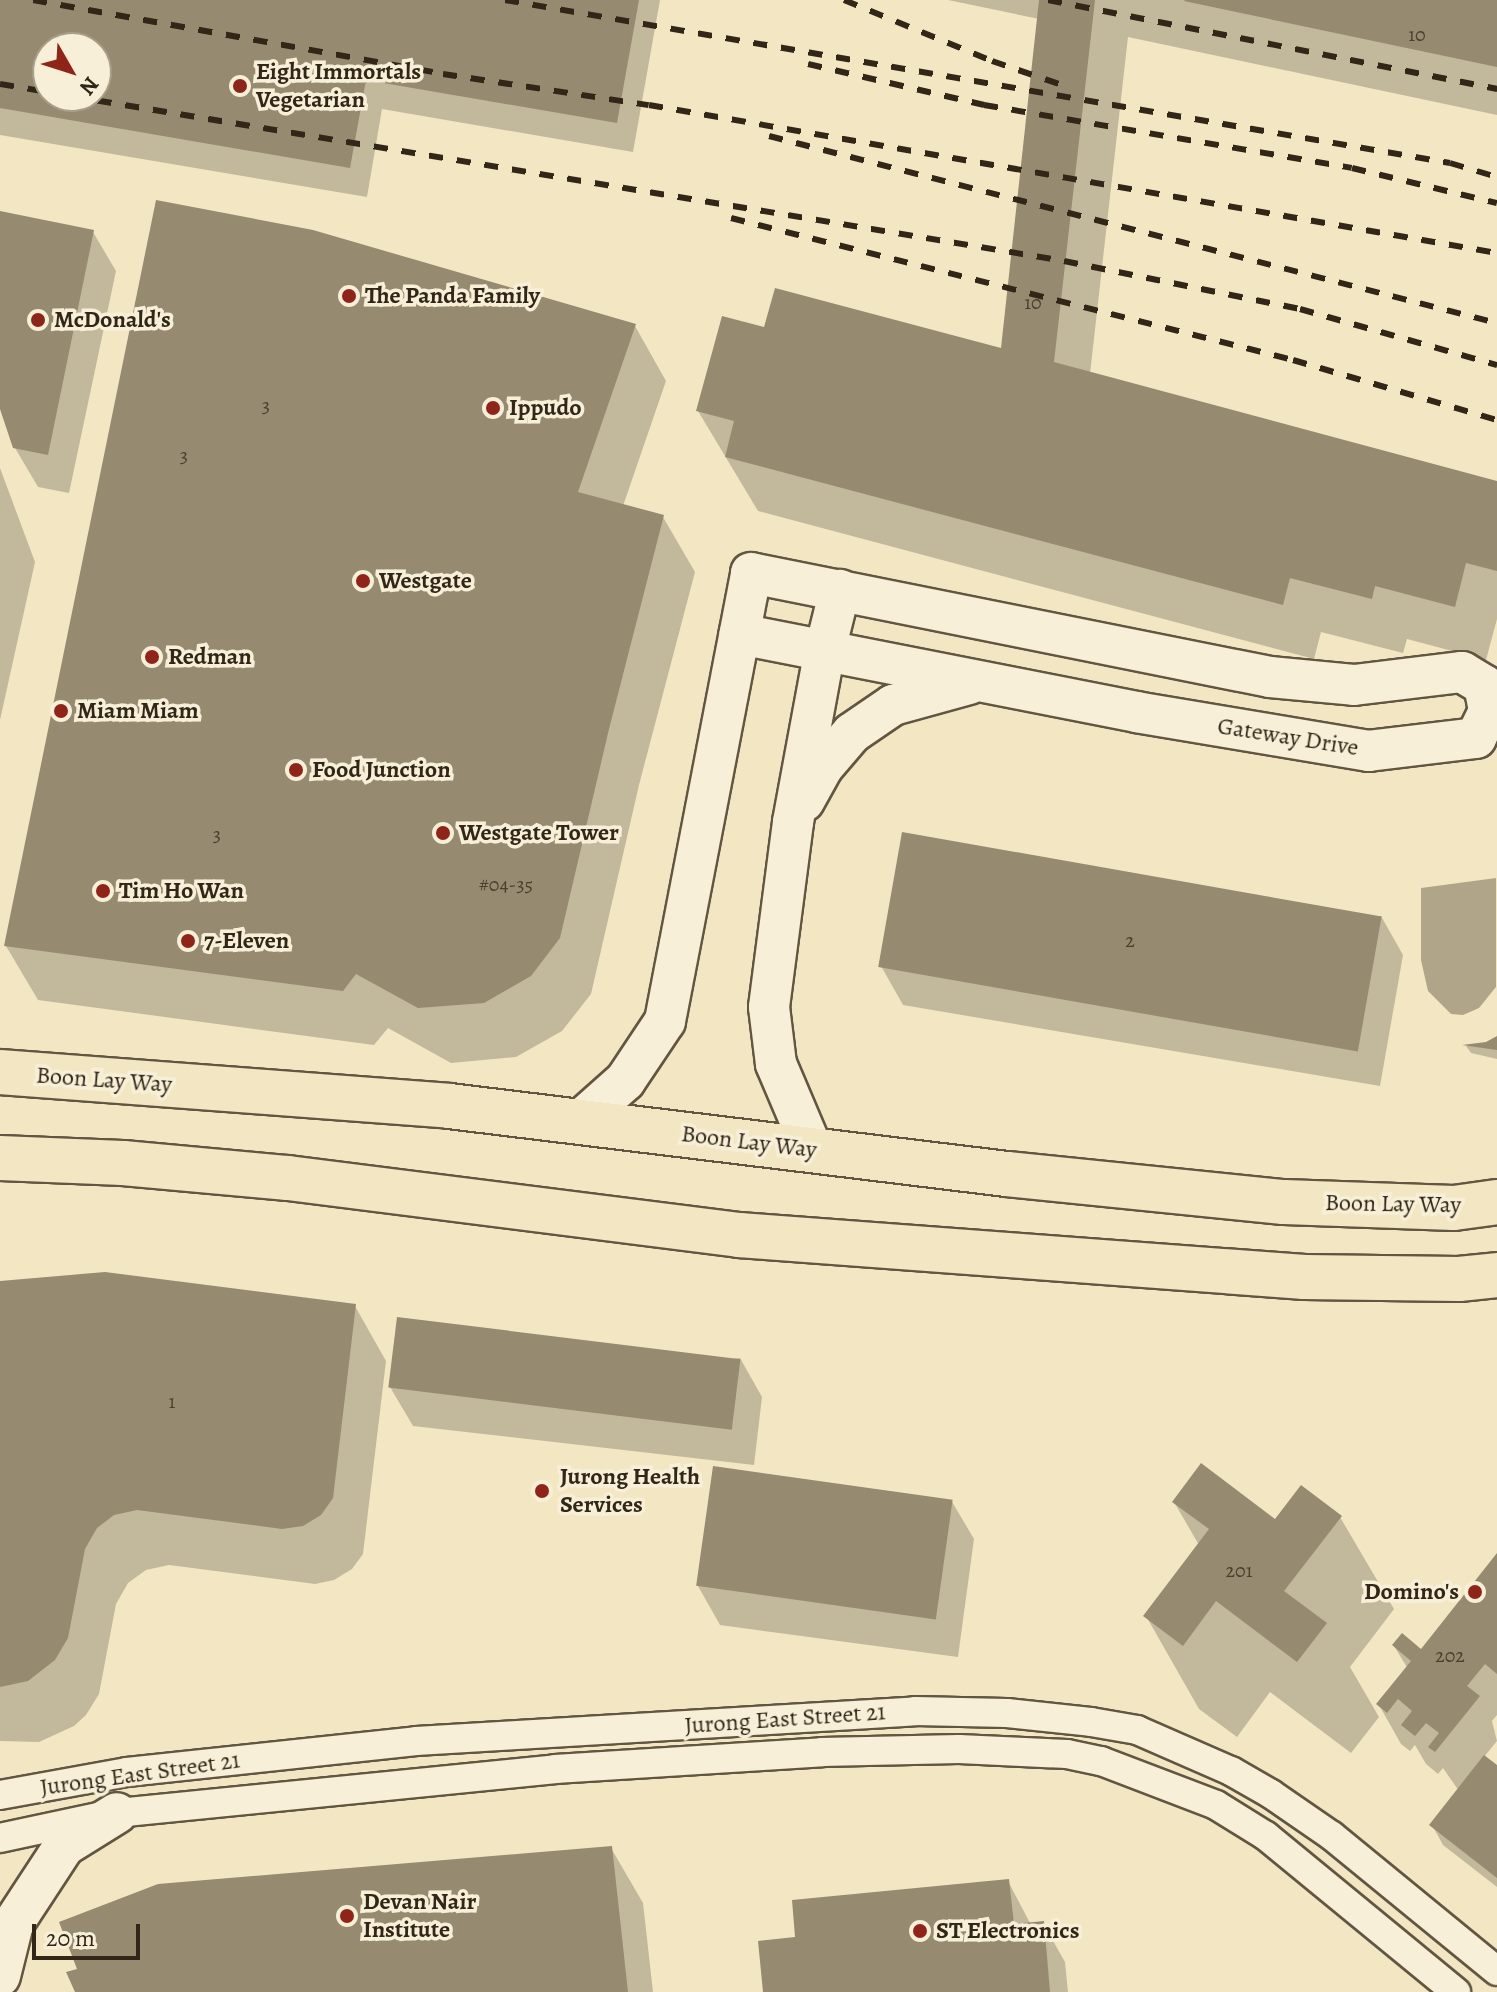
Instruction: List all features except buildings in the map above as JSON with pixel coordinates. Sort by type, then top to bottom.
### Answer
[{"type":"main road","name":"Boon Lay Way","points":[[0,1072],[449,1106],[813,1151],[1284,1202],[1454,1208],[1497,1202]]},
{"type":"main road","points":[[0,1158],[123,1163],[288,1178],[739,1235],[1304,1277],[1459,1279],[1497,1275]]},
{"type":"street","name":"Gateway Drive","points":[[581,1120],[625,1081],[665,1021],[751,573],[1270,677],[1354,685],[1462,672],[1484,685],[1489,711],[1476,738],[1369,751],[978,682],[740,634]]},
{"type":"street","points":[[813,1151],[776,1064],[769,1007],[793,822],[825,650],[840,590]]},
{"type":"street","points":[[793,822],[822,768],[852,733],[893,705],[978,682]]},
{"type":"street","name":"Jurong East Street 21","points":[[0,1795],[127,1772],[416,1741],[915,1711],[1007,1713],[1079,1720],[1137,1730],[1231,1771],[1271,1794],[1332,1836],[1497,1971]]},
{"type":"street","name":"Jurong East Street 21","points":[[0,1838],[117,1813],[555,1769],[808,1753],[959,1749],[1067,1754],[1101,1761],[1216,1805],[1266,1836],[1456,1992]]},
{"type":"street","points":[[0,1976],[13,1924],[64,1846],[117,1813]]},
{"type":"shaded area","points":[[1496,878],[1496,987],[1479,1008],[1463,1015],[1451,1014],[1428,991],[1421,960],[1421,888]]},
{"type":"railway","points":[[33,0],[443,74],[649,105],[1497,253]]},
{"type":"railway","points":[[505,0],[1450,163],[1497,177]]},
{"type":"railway","points":[[844,0],[992,61],[1071,88]]},
{"type":"railway","points":[[1048,0],[1497,89]]},
{"type":"railway","points":[[808,64],[984,105],[1352,168],[1497,203]]},
{"type":"railway","points":[[0,84],[32,89]]},
{"type":"railway","points":[[112,103],[1064,261],[1300,309],[1497,365]]},
{"type":"railway","points":[[769,136],[1497,323]]},
{"type":"railway","points":[[731,218],[1293,360],[1497,420]]},
{"type":"place","name":"Eight Immortals Vegetarian","points":[[240,86]]},
{"type":"place","name":"The Panda Family","points":[[349,296]]},
{"type":"place","name":"McDonald's","points":[[38,320]]},
{"type":"place","name":"Ippudo","points":[[493,408]]},
{"type":"place","name":"Westgate","points":[[363,581]]},
{"type":"place","name":"Redman","points":[[152,657]]},
{"type":"place","name":"Miam Miam","points":[[61,711]]},
{"type":"place","name":"Food Junction","points":[[296,770]]},
{"type":"place","name":"Westgate Tower","points":[[443,833]]},
{"type":"place","name":"Tim Ho Wan","points":[[103,891]]},
{"type":"place","name":"7-Eleven","points":[[188,941]]},
{"type":"place","name":"Jurong Health Services","points":[[542,1491]]},
{"type":"place","name":"Domino's","points":[[1475,1592]]},
{"type":"place","name":"Devan Nair Institute","points":[[347,1916]]},
{"type":"place","name":"ST Electronics","points":[[920,1931]]}]
